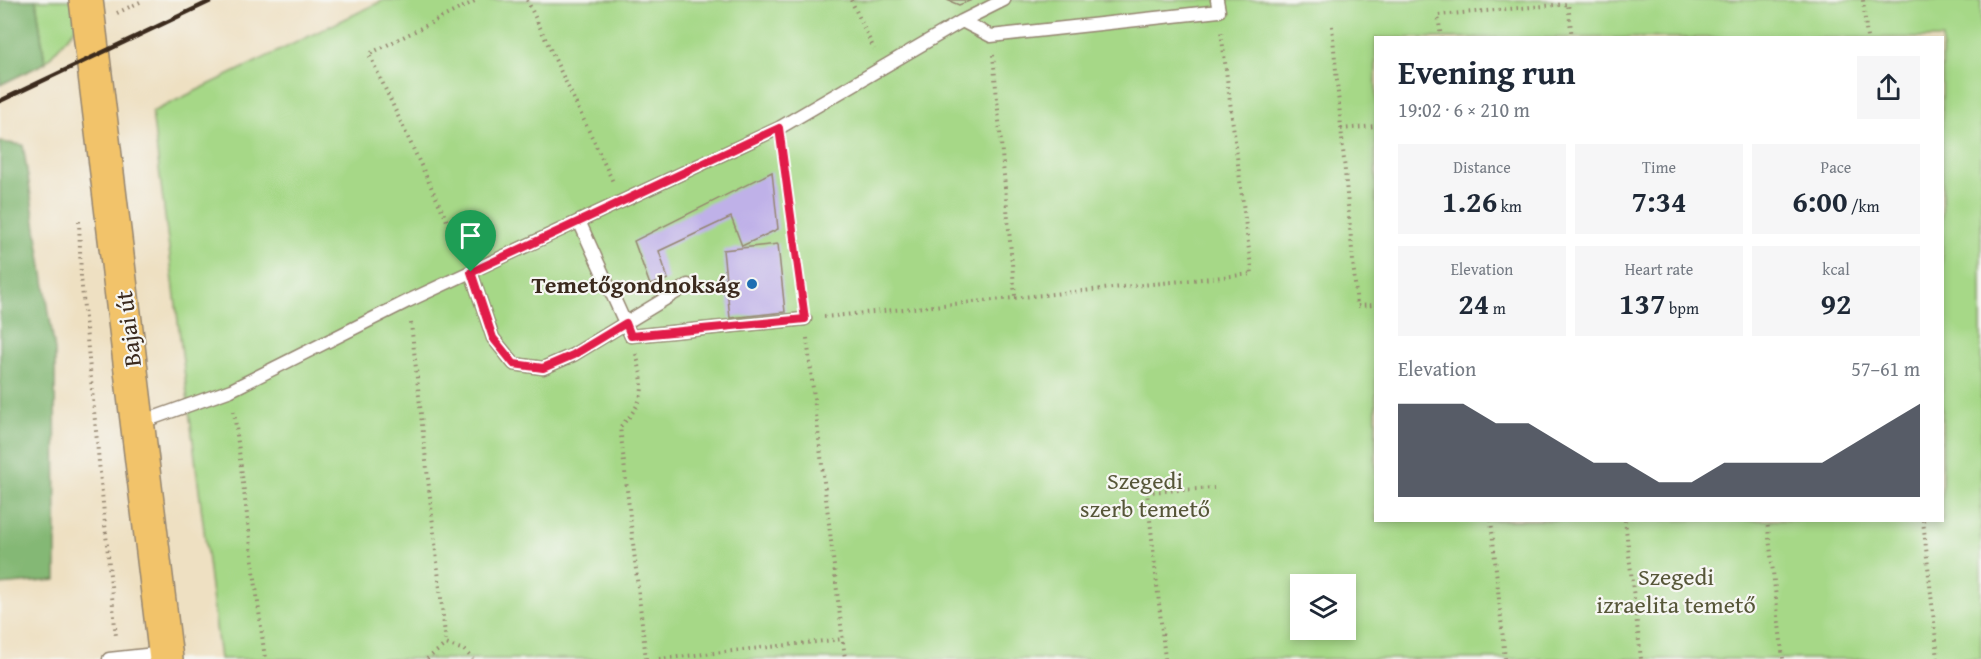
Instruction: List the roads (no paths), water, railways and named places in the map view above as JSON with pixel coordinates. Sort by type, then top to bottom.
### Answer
[{"type":"main road","name":"Bajai út","points":[[86,0],[166,656]]},
{"type":"lane","points":[[139,423],[231,390],[408,301],[779,128],[962,21],[1004,0]]},
{"type":"lane","points":[[962,21],[991,36],[1218,5]]},
{"type":"lane","points":[[579,221],[631,336],[805,319]]},
{"type":"lane","points":[[471,272],[493,338],[514,364],[543,368],[573,355],[688,285]]},
{"type":"lane","points":[[114,658],[166,656]]},
{"type":"railway","points":[[0,101],[213,0]]},
{"type":"place","name":"Temetőgondnokság","points":[[752,284]]},
{"type":"park label","name":"Szegedi szerb temető","points":[[1145,494]]},
{"type":"park label","name":"Szegedi izraelita temető","points":[[1676,590]]}]
